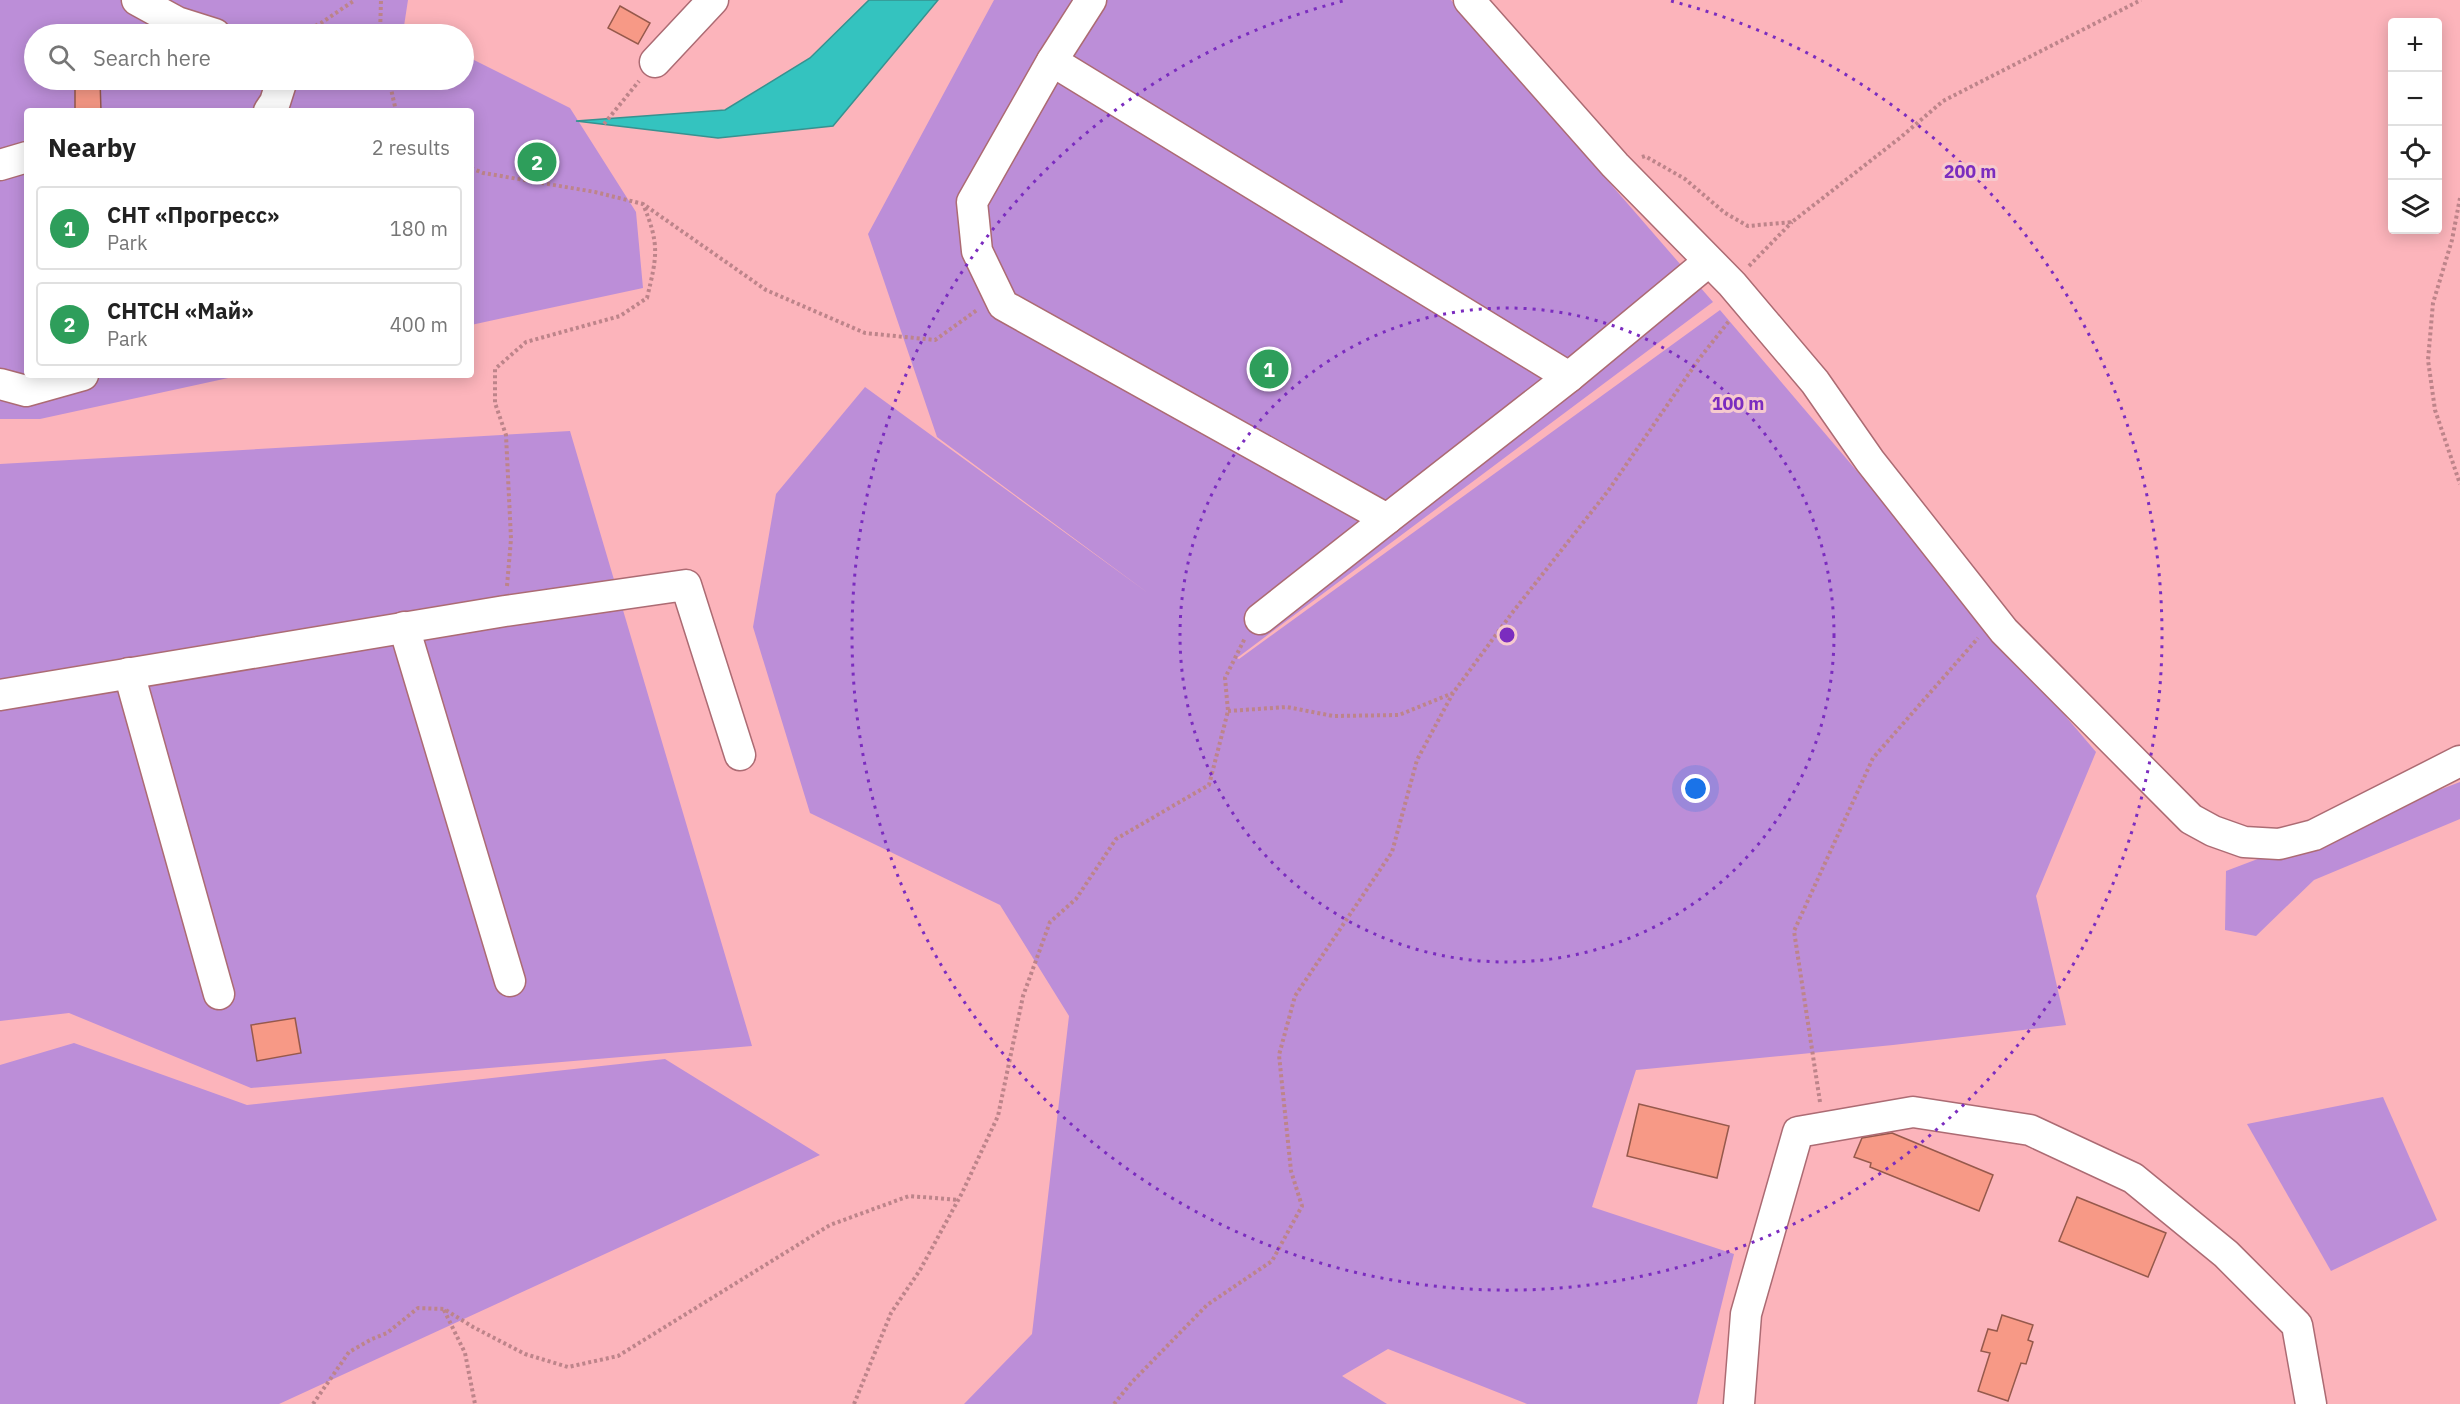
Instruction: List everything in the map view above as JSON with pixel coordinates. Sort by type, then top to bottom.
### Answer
[{"type":"street","points":[[137,0],[183,24]]},
{"type":"street","points":[[655,62],[712,0]]},
{"type":"street","points":[[1091,0],[1052,61],[972,202],[977,252],[1003,305],[1387,519]]},
{"type":"street","points":[[1469,0],[1615,165],[1738,293],[1815,382],[1870,461],[2004,631],[2191,819],[2213,831],[2244,842],[2279,844],[2314,835],[2460,761]]},
{"type":"street","points":[[1052,61],[1569,377]]},
{"type":"street","points":[[271,108],[279,90]]},
{"type":"street","points":[[0,165],[24,158]]},
{"type":"street","points":[[1260,619],[1569,377],[1708,262]]},
{"type":"street","points":[[0,384],[26,391],[72,378]]},
{"type":"street","points":[[0,694],[404,627],[686,585],[740,755]]},
{"type":"street","points":[[404,627],[510,981]]},
{"type":"street","points":[[129,673],[219,994]]},
{"type":"street","points":[[1738,1404],[1746,1314],[1798,1132],[1913,1112],[2030,1130],[2133,1178],[2226,1254],[2297,1325],[2312,1404]]},
{"type":"path","points":[[319,24],[355,0]]},
{"type":"path","points":[[380,24],[381,0]]},
{"type":"path","points":[[1114,1404],[1132,1382],[1207,1305],[1272,1261],[1302,1206],[1291,1171],[1279,1055],[1295,996],[1392,852],[1417,760],[1453,693],[1512,613],[1608,491],[1699,359],[1738,293],[1792,222],[1901,137],[1943,101],[2141,0]]},
{"type":"path","points":[[604,124],[655,62]]},
{"type":"path","points":[[391,90],[395,108]]},
{"type":"path","points":[[1615,165],[1645,156],[1685,178],[1725,213],[1749,226],[1792,222]]},
{"type":"path","points":[[474,169],[483,173],[595,192],[643,204],[766,290],[865,333],[935,340],[971,316],[996,290]]},
{"type":"path","points":[[2460,198],[2452,240],[2433,303],[2428,360],[2435,410],[2460,484]]},
{"type":"path","points":[[505,611],[510,528],[506,435],[495,403],[495,369],[526,342],[620,316],[647,298],[656,262],[655,233],[643,204]]},
{"type":"path","points":[[854,1404],[891,1313],[920,1270],[958,1200],[998,1116],[1023,996],[1050,922],[1076,899],[1116,839],[1209,785],[1228,711],[1225,678],[1240,644],[1260,619]]},
{"type":"path","points":[[1823,1128],[1794,931],[1873,758],[1981,635]]},
{"type":"path","points":[[1228,711],[1287,707],[1333,716],[1399,715],[1453,693]]},
{"type":"path","points":[[313,1404],[349,1352],[372,1338],[387,1333],[418,1308],[444,1309],[525,1354],[568,1367],[578,1365],[618,1356],[830,1226],[909,1196],[958,1200]]},
{"type":"path","points":[[444,1309],[465,1353],[476,1404]]},
{"type":"shaded area","points":[[0,0],[408,0],[404,24],[24,24],[24,90],[474,90],[474,60],[570,108],[636,212],[643,288],[474,324],[474,108],[24,108],[24,378],[228,378],[40,419],[0,419]]},
{"type":"shaded area","points":[[994,0],[1451,0],[1713,302],[1237,658],[1239,659],[1720,310],[2096,752],[2036,896],[2066,1025],[1893,1045],[1636,1070],[1592,1207],[1734,1254],[1697,1404],[1527,1404],[1388,1349],[1342,1376],[1387,1404],[964,1404],[1032,1334],[1069,1016],[1000,905],[810,813],[753,627],[776,494],[865,387],[1148,593],[937,437],[868,234]]},
{"type":"shaded area","points":[[570,431],[752,1046],[251,1088],[69,1013],[0,1021],[0,464]]},
{"type":"shaded area","points":[[2460,782],[2460,819],[2314,880],[2256,936],[2225,930],[2226,871]]},
{"type":"shaded area","points":[[74,1043],[247,1105],[665,1059],[820,1155],[279,1404],[0,1404],[0,1065]]},
{"type":"shaded area","points":[[2383,1097],[2437,1220],[2331,1271],[2247,1124]]},
{"type":"water","points":[[869,0],[938,0],[833,126],[718,138],[576,121],[725,110],[810,58]]},
{"type":"building","points":[[620,6],[650,23],[638,44],[608,28]]},
{"type":"building","points":[[75,90],[100,90],[101,108],[75,108]]},
{"type":"building","points":[[295,1018],[301,1053],[257,1061],[251,1025]]},
{"type":"building","points":[[1639,1104],[1729,1126],[1717,1178],[1627,1156]]},
{"type":"building","points":[[1892,1133],[1993,1175],[1979,1211],[1870,1167],[1871,1163],[1854,1157],[1862,1138]]},
{"type":"building","points":[[2077,1197],[2166,1233],[2148,1277],[2059,1241]]},
{"type":"building","points":[[2002,1315],[2033,1325],[2028,1340],[2033,1342],[2026,1364],[2021,1363],[2008,1401],[1978,1391],[1990,1353],[1981,1351],[1988,1329],[1997,1331]]},
{"type":"place","name":"СНТСН «Май»","points":[[537,162]]},
{"type":"place","name":"СНТ «Прогресс»","points":[[1269,369]]}]
